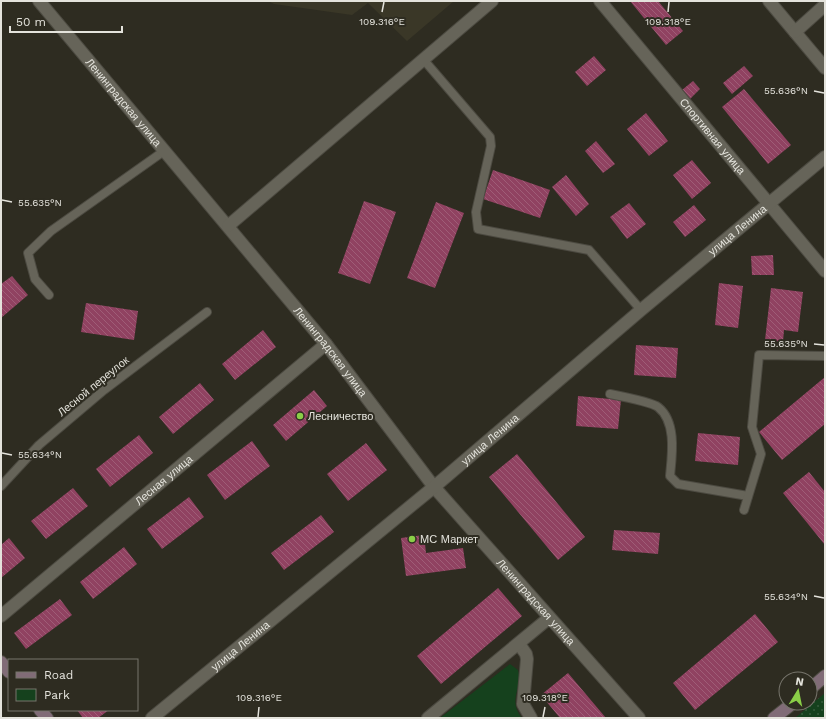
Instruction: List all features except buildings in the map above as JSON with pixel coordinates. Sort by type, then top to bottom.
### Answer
[{"type":"street","name":"Ленинградская улица","points":[[40,1],[326,344],[434,487],[639,718]]},
{"type":"street","points":[[228,226],[492,1]]},
{"type":"street","name":"Спортивная улица","points":[[600,1],[825,271]]},
{"type":"street","points":[[769,1],[825,68]]},
{"type":"street","points":[[795,32],[825,5]]},
{"type":"street","name":"улица Ленина","points":[[152,718],[434,487],[640,310],[767,203],[825,157]]},
{"type":"street","name":"Лесная улица","points":[[1,616],[326,344]]},
{"type":"street","points":[[428,718],[549,618]]},
{"type":"street","points":[[519,644],[526,654],[527,659],[523,704],[531,718]]},
{"type":"street","points":[[1,662],[8,671]]},
{"type":"street","points":[[774,718],[782,711]]},
{"type":"lane","points":[[423,59],[490,137],[491,146],[476,212],[478,229],[589,250],[640,310]]},
{"type":"lane","points":[[49,295],[35,279],[28,253],[51,231],[164,151]]},
{"type":"lane","name":"Лесной переулок","points":[[1,486],[39,445],[104,390],[207,312]]},
{"type":"lane","points":[[744,510],[761,454],[752,427],[759,355],[825,356]]},
{"type":"lane","points":[[610,394],[658,407],[669,422],[672,455],[670,476],[678,484],[748,496]]},
{"type":"shaded area","points":[[268,1],[454,1],[407,41],[368,3],[352,15],[274,4]]},
{"type":"green space","points":[[510,664],[518,670],[519,683],[515,700],[518,712],[522,718],[440,718]]},
{"type":"green space","points":[[825,693],[825,718],[795,718],[803,711],[818,711],[818,699]]},
{"type":"place","name":"Лесничество","points":[[300,416]]},
{"type":"place","name":"МС Маркет","points":[[412,539]]}]
